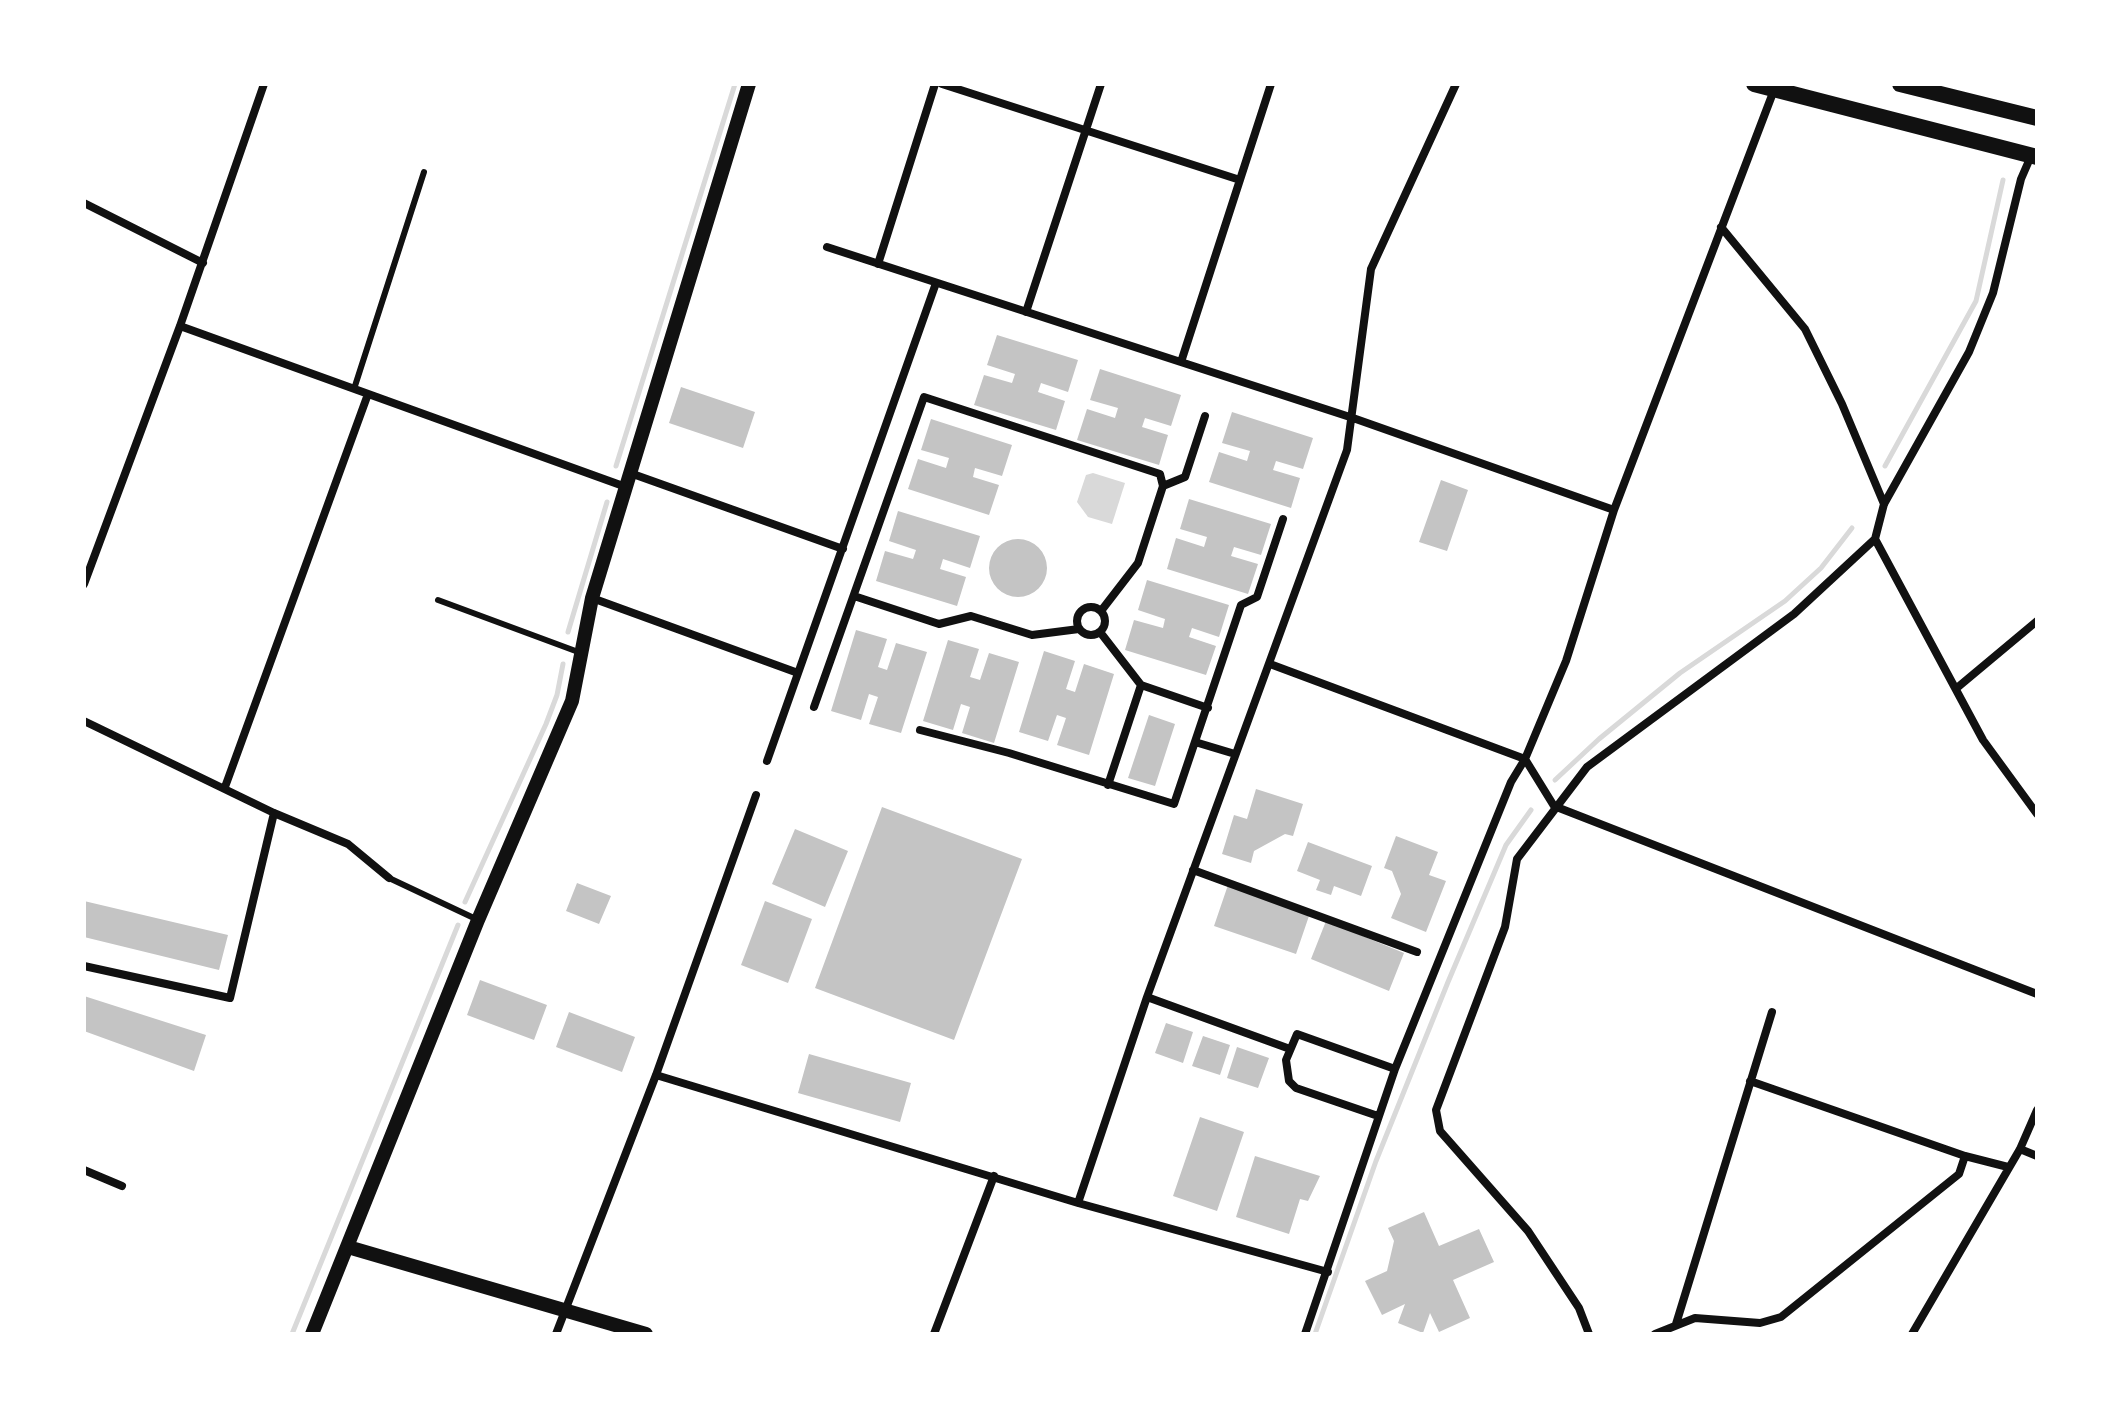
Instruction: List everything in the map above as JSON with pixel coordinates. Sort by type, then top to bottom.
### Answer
[{"type":"main road","points":[[1754,84],[1776,87],[2034,156]]},
{"type":"main road","points":[[1900,84],[2037,118]]},
{"type":"street","points":[[84,584],[203,263],[264,84]]},
{"type":"street","points":[[312,1334],[478,920],[572,701],[592,598],[749,84]]},
{"type":"street","points":[[878,264],[935,84]]},
{"type":"street","points":[[942,84],[1240,180]]},
{"type":"street","points":[[1026,312],[1101,84]]},
{"type":"street","points":[[1181,362],[1271,84]]},
{"type":"street","points":[[1078,1203],[1147,997],[1347,450],[1371,269],[1456,84]]},
{"type":"street","points":[[1305,1334],[1395,1069],[1511,782],[1525,759],[1566,661],[1614,510],[1776,87]]},
{"type":"street","points":[[1589,1334],[1579,1308],[1528,1231],[1440,1131],[1436,1110],[1505,927],[1517,859],[1554,806],[1587,767],[1794,614],[1875,539],[1884,504],[1969,352],[1993,293],[2021,179],[2034,156]]},
{"type":"street","points":[[84,203],[203,263]]},
{"type":"street","points":[[1721,227],[1805,329],[1842,404],[1884,504]]},
{"type":"street","points":[[827,247],[1353,418],[1614,510]]},
{"type":"street","points":[[767,761],[936,283]]},
{"type":"street","points":[[180,326],[368,394],[843,549]]},
{"type":"street","points":[[225,787],[368,394]]},
{"type":"street","points":[[814,707],[924,397],[1160,474],[1163,486],[1138,563],[1101,611]]},
{"type":"street","points":[[1163,486],[1185,477],[1205,416]]},
{"type":"street","points":[[920,730],[1009,753],[1174,804],[1241,605],[1257,597],[1283,519]]},
{"type":"street","points":[[1875,539],[1958,687],[1983,740],[2035,809]]},
{"type":"street","points":[[854,596],[939,624],[971,616],[1032,635],[1079,629],[1087,635],[1100,632]]},
{"type":"street","points":[[592,598],[798,673]]},
{"type":"street","points":[[1079,629],[1077,616],[1083,608],[1092,606],[1101,611],[1105,619],[1100,632]]},
{"type":"street","points":[[1958,687],[2037,621]]},
{"type":"street","points":[[1100,632],[1141,685],[1208,708]]},
{"type":"street","points":[[1270,664],[1525,759],[1554,806],[2037,994]]},
{"type":"street","points":[[1108,785],[1141,685]]},
{"type":"street","points":[[84,721],[274,813],[348,844],[389,878]]},
{"type":"street","points":[[1195,742],[1235,754]]},
{"type":"street","points":[[556,1334],[656,1075],[756,795]]},
{"type":"street","points":[[84,966],[230,998],[274,813]]},
{"type":"street","points":[[1193,870],[1417,952]]},
{"type":"street","points":[[1147,997],[1290,1049]]},
{"type":"street","points":[[1676,1324],[1772,1012]]},
{"type":"street","points":[[1378,1116],[1296,1088],[1285,1071],[1290,1049],[1297,1034],[1395,1069]]},
{"type":"street","points":[[656,1075],[1078,1203],[1328,1272]]},
{"type":"street","points":[[1750,1081],[1965,1156],[2008,1167]]},
{"type":"street","points":[[1912,1334],[2020,1149],[2037,1110]]},
{"type":"street","points":[[2020,1149],[2037,1156]]},
{"type":"street","points":[[1655,1334],[1695,1318],[1760,1323],[1781,1317],[1959,1174],[1965,1156]]},
{"type":"street","points":[[84,1170],[122,1186]]},
{"type":"street","points":[[934,1334],[994,1176]]},
{"type":"street","points":[[348,1247],[646,1334]]},
{"type":"lane","points":[[354,389],[424,172]]},
{"type":"lane","points":[[438,600],[581,653]]},
{"type":"lane","points":[[389,878],[478,920]]},
{"type":"shaded area","points":[[1093,473],[1125,483],[1112,524],[1088,517],[1077,502],[1086,475]]},
{"type":"building","points":[[997,335],[1078,360],[1068,392],[1041,383],[1038,392],[1065,401],[1056,430],[974,405],[984,375],[1012,383],[1015,374],[987,365]]},
{"type":"building","points":[[1100,369],[1181,395],[1171,426],[1145,418],[1142,427],[1168,435],[1159,465],[1077,440],[1087,409],[1115,418],[1118,408],[1090,400]]},
{"type":"building","points":[[681,387],[755,412],[743,448],[669,423]]},
{"type":"building","points":[[1232,412],[1313,438],[1303,469],[1276,461],[1273,470],[1300,478],[1291,508],[1209,482],[1219,452],[1247,461],[1250,451],[1222,443]]},
{"type":"building","points":[[931,419],[1012,445],[1002,476],[975,468],[973,477],[999,485],[989,515],[908,489],[918,459],[946,468],[949,458],[921,450]]},
{"type":"building","points":[[1441,480],[1468,490],[1447,551],[1419,542]]},
{"type":"building","points":[[1189,499],[1271,524],[1261,555],[1234,547],[1231,556],[1258,564],[1248,594],[1167,569],[1176,538],[1204,547],[1207,537],[1180,529]]},
{"type":"building","points":[[898,511],[980,536],[970,568],[943,559],[940,569],[966,577],[957,606],[876,581],[885,551],[913,559],[916,550],[889,541]]},
{"type":"building","points":[[1018,539],[1039,547],[1047,568],[1039,589],[1018,597],[997,589],[989,568],[997,547]]},
{"type":"building","points":[[1147,580],[1229,605],[1219,637],[1192,628],[1189,637],[1216,646],[1206,675],[1125,650],[1134,620],[1163,628],[1165,619],[1138,610]]},
{"type":"building","points":[[856,630],[887,639],[878,667],[887,670],[896,643],[927,652],[901,733],[869,724],[878,697],[869,694],[861,720],[831,711]]},
{"type":"building","points":[[948,640],[979,649],[970,677],[980,680],[989,653],[1019,662],[994,743],[962,733],[970,707],[961,704],[953,730],[923,721]]},
{"type":"building","points":[[1044,651],[1075,661],[1066,689],[1075,692],[1084,664],[1114,674],[1089,755],[1057,745],[1066,718],[1057,715],[1048,741],[1019,732]]},
{"type":"building","points":[[1149,715],[1175,724],[1155,786],[1128,778]]},
{"type":"building","points":[[1256,789],[1303,804],[1293,836],[1285,834],[1254,851],[1251,863],[1222,854],[1234,815],[1247,819]]},
{"type":"building","points":[[882,807],[1022,859],[954,1040],[815,988]]},
{"type":"building","points":[[795,829],[848,851],[825,907],[772,884]]},
{"type":"building","points":[[1396,836],[1438,852],[1429,875],[1446,881],[1426,932],[1391,918],[1401,894],[1392,871],[1384,868]]},
{"type":"building","points":[[1308,842],[1372,866],[1361,896],[1334,886],[1331,895],[1316,890],[1320,880],[1297,871]]},
{"type":"building","points":[[577,883],[611,896],[599,924],[566,911]]},
{"type":"building","points":[[1228,885],[1310,913],[1296,954],[1214,926]]},
{"type":"building","points":[[84,901],[228,935],[219,970],[84,937]]},
{"type":"building","points":[[765,901],[812,919],[788,983],[741,965]]},
{"type":"building","points":[[1326,921],[1404,953],[1389,991],[1311,959]]},
{"type":"building","points":[[480,980],[547,1005],[534,1040],[467,1015]]},
{"type":"building","points":[[84,996],[206,1035],[194,1071],[84,1031]]},
{"type":"building","points":[[569,1012],[635,1037],[622,1072],[556,1047]]},
{"type":"building","points":[[1166,1023],[1193,1032],[1183,1063],[1155,1053]]},
{"type":"building","points":[[1203,1036],[1230,1045],[1220,1075],[1192,1066]]},
{"type":"building","points":[[1237,1047],[1269,1058],[1258,1088],[1227,1078]]},
{"type":"building","points":[[809,1054],[911,1083],[900,1122],[798,1093]]},
{"type":"building","points":[[1200,1117],[1244,1132],[1217,1211],[1173,1196]]},
{"type":"building","points":[[1255,1156],[1320,1176],[1308,1201],[1300,1199],[1289,1234],[1236,1217]]},
{"type":"building","points":[[1424,1212],[1439,1246],[1479,1229],[1494,1262],[1453,1280],[1470,1318],[1439,1332],[1430,1313],[1423,1333],[1398,1323],[1405,1304],[1382,1315],[1365,1281],[1387,1271],[1394,1241],[1388,1228]]},
{"type":"waterway","points":[[616,466],[735,84]]},
{"type":"waterway","points":[[1885,466],[1976,301],[2003,180]]},
{"type":"waterway","points":[[568,632],[607,502]]},
{"type":"waterway","points":[[1555,780],[1599,739],[1680,673],[1785,601],[1821,568],[1852,528]]},
{"type":"waterway","points":[[465,902],[546,724],[557,695],[563,664]]},
{"type":"waterway","points":[[1315,1334],[1376,1161],[1448,982],[1506,845],[1531,810]]},
{"type":"waterway","points":[[292,1334],[458,925]]}]
